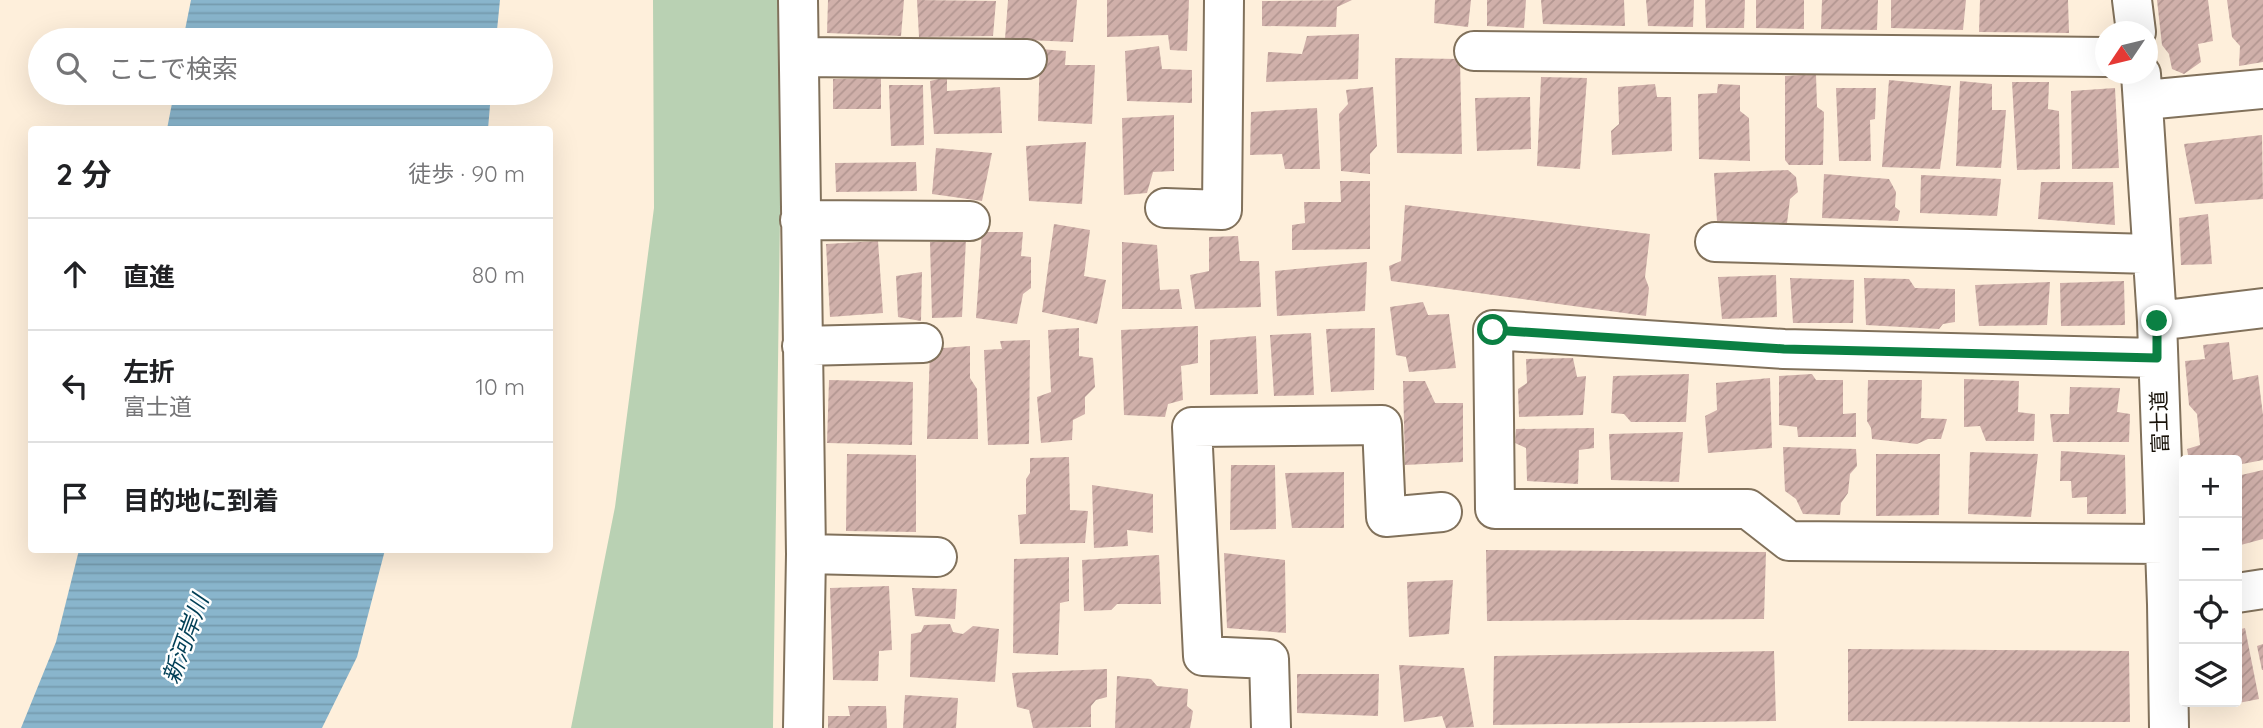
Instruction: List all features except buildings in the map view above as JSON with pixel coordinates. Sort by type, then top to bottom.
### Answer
[{"type":"street","points":[[798,0],[806,554],[803,728]]},
{"type":"street","points":[[1166,208],[1222,210],[1224,0]]},
{"type":"street","points":[[2132,0],[2135,21]]},
{"type":"street","points":[[1474,51],[2095,57]]},
{"type":"street","points":[[799,57],[1027,60]]},
{"type":"street","points":[[2143,87],[2263,89]]},
{"type":"street","name":"富士道","points":[[2143,87],[2165,544],[2176,602],[2169,728]]},
{"type":"street","points":[[800,220],[970,221]]},
{"type":"street","points":[[1715,242],[2151,254]]},
{"type":"street","points":[[2165,544],[1789,541],[1748,509],[1496,509],[1493,330],[1784,349],[2157,339],[2263,308]]},
{"type":"street","points":[[802,346],[923,343]]},
{"type":"street","points":[[1271,728],[1269,659],[1203,656],[1192,427],[1382,425],[1386,517],[1442,512]]},
{"type":"street","points":[[806,554],[937,557]]},
{"type":"street","points":[[2242,592],[2263,589]]},
{"type":"green space","points":[[653,0],[783,0],[773,728],[571,728],[615,507],[654,208]]},
{"type":"water","points":[[191,0],[500,0],[497,28],[185,28]]},
{"type":"water","points":[[172,105],[490,105],[488,126],[168,126]]},
{"type":"water","name":"新河岸川","points":[[78,553],[384,553],[357,657],[322,728],[21,728],[56,642]]},
{"type":"route","points":[[1493,330],[1784,349],[2157,358],[2157,321]]}]
